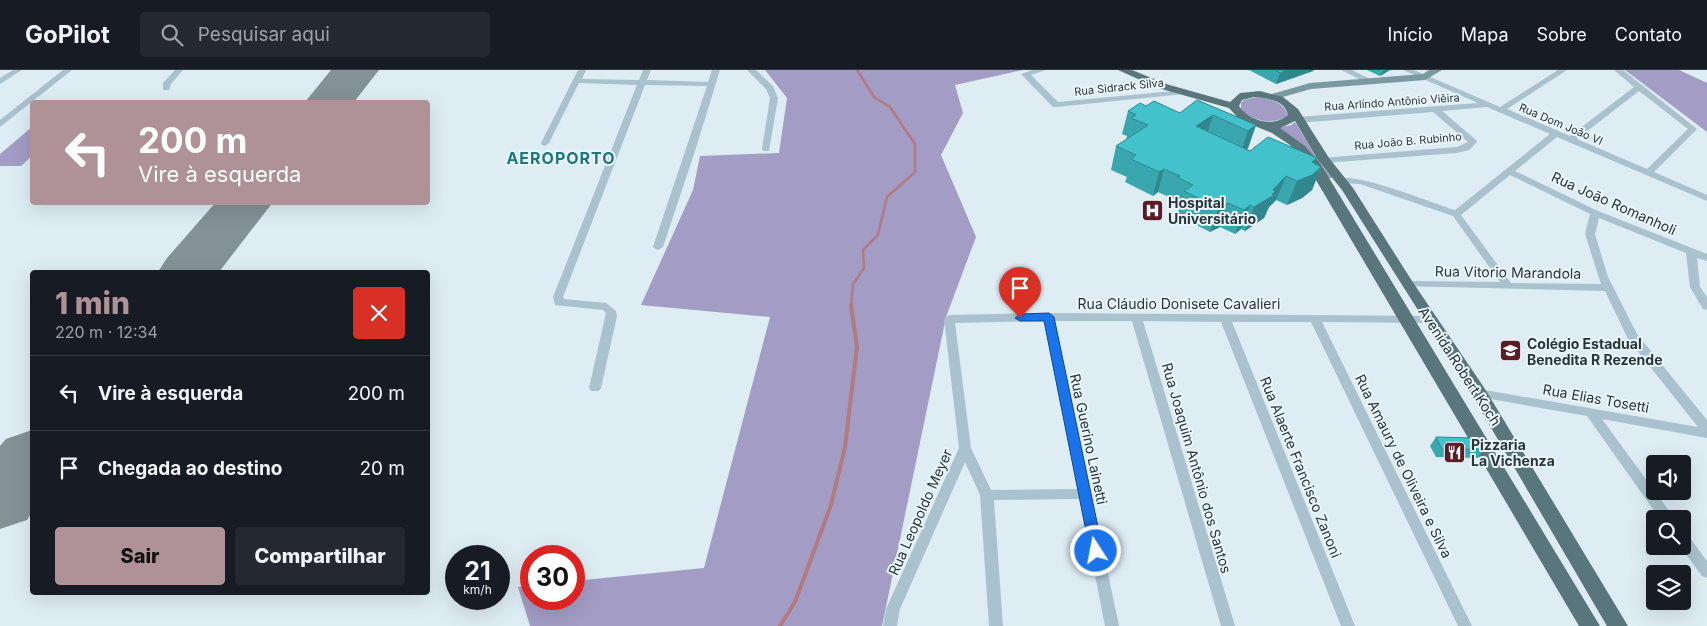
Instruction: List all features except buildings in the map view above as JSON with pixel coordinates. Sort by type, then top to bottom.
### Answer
[{"type":"main road","points":[[1123,70],[1162,86],[1233,106],[1235,101],[1246,95]]},
{"type":"main road","points":[[1144,70],[1172,81],[1220,92],[1272,96],[1294,113],[1291,120],[1285,124],[1266,125]]},
{"type":"main road","name":"Avenida Robert Koch","points":[[1233,106],[1247,120],[1266,125],[1288,137],[1305,150],[1336,185],[1406,284],[1479,393],[1618,626]]},
{"type":"main road","name":"Avenida Robert Koch","points":[[1294,113],[1324,160],[1408,319],[1590,626]]},
{"type":"street","points":[[0,82],[18,70]]},
{"type":"street","points":[[30,100],[68,70]]},
{"type":"street","points":[[166,88],[167,83],[180,70]]},
{"type":"street","points":[[545,143],[582,70]]},
{"type":"street","points":[[595,388],[612,316],[611,311],[606,307],[560,302],[558,297],[647,70]]},
{"type":"street","points":[[658,247],[716,70]]},
{"type":"street","points":[[751,70],[770,88],[774,98],[766,149]]},
{"type":"street","name":"Rua Sidrack Silva","points":[[1042,70],[1025,74],[1056,105],[1184,92]]},
{"type":"street","points":[[1345,70],[1368,80]]},
{"type":"street","name":"Rua Dom João VI","points":[[1407,70],[1707,198]]},
{"type":"street","points":[[1272,96],[1301,88],[1368,80],[1397,74],[1425,77],[1438,70]]},
{"type":"street","points":[[1500,110],[1563,70]]},
{"type":"street","points":[[1618,70],[1693,129],[1648,173]]},
{"type":"street","points":[[577,81],[712,84]]},
{"type":"street","points":[[1571,140],[1639,87]]},
{"type":"street","points":[[1294,113],[1290,100],[1301,88]]},
{"type":"street","points":[[0,124],[30,100]]},
{"type":"street","name":"Rua Arlíndo Antônio Viêira","points":[[1294,113],[1436,110],[1488,105]]},
{"type":"street","name":"Rua João B. Rubinho","points":[[1324,160],[1466,149],[1473,142],[1436,110]]},
{"type":"street","points":[[1456,214],[1556,134]]},
{"type":"street","name":"Rua João Romanholi","points":[[1510,172],[1596,213],[1707,258]]},
{"type":"street","points":[[1336,185],[1362,180],[1456,214],[1508,286]]},
{"type":"street","points":[[1596,213],[1590,234],[1608,288],[1632,336],[1707,431]]},
{"type":"street","points":[[1691,252],[1695,287],[1707,306]]},
{"type":"street","name":"Rua Vitorio Marandola","points":[[1406,284],[1608,288]]},
{"type":"street","name":"Rua Cláudio Donisete Cavalieri","points":[[949,319],[1049,317],[1430,319]]},
{"type":"street","name":"Rua Guerino Lainetti","points":[[1049,317],[1112,626]]},
{"type":"street","name":"Rua Joaquim Antônio dos Santos","points":[[1137,318],[1228,626]]},
{"type":"street","name":"Rua Alaerte Francisco Zanoni","points":[[1225,318],[1348,626]]},
{"type":"street","name":"Rua Leopoldo Meyer","points":[[890,626],[893,608],[965,448],[949,319]]},
{"type":"street","name":"Rua Amaury de Oliveira e Silva","points":[[1316,319],[1465,626]]},
{"type":"street","name":"Rua Elias Tosetti","points":[[1479,393],[1707,431]]},
{"type":"street","points":[[1590,412],[1661,510]]},
{"type":"street","points":[[965,448],[986,495],[996,626]]},
{"type":"street","points":[[986,495],[1085,494]]},
{"type":"street","points":[[1691,550],[1707,572]]},
{"type":"shaded area","points":[[765,70],[1023,70],[955,85],[963,113],[941,155],[976,237],[946,317],[882,626],[530,626],[525,610],[585,610],[585,580],[704,568],[770,317],[641,305],[693,190],[700,156],[779,153],[787,98]]},
{"type":"shaded area","points":[[1625,70],[1679,70],[1707,83],[1707,132]]},
{"type":"shaded area","points":[[1257,97],[1279,104],[1286,110],[1288,115],[1280,120],[1263,121],[1241,111],[1241,103],[1244,100]]},
{"type":"shaded area","points":[[1295,122],[1321,165],[1333,178],[1327,178],[1300,143],[1277,128],[1291,125]]},
{"type":"shaded area","points":[[30,129],[30,158],[21,166],[0,166],[0,154]]},
{"type":"waterway","points":[[851,305],[853,284],[864,268],[863,250],[878,235],[887,197],[915,172],[915,144],[890,107],[874,97],[857,70]]},
{"type":"waterway","points":[[780,626],[795,602],[831,505],[845,447],[857,347],[851,305]]},
{"type":"runway","points":[[331,100],[356,70]]},
{"type":"runway","points":[[190,270],[244,205]]},
{"type":"runway","points":[[0,498],[30,461]]},
{"type":"place","name":"Hospital Universitário","points":[[1152,210]]},
{"type":"place","name":"Colégio Estadual Benedita R Rezende","points":[[1511,351]]},
{"type":"place","name":"Pizzaria La Vichenza","points":[[1455,452]]},
{"type":"district","name":"AEROPORTO","points":[[561,158]]},
{"type":"route","points":[[1020,318],[1049,317],[1096,551]]}]
